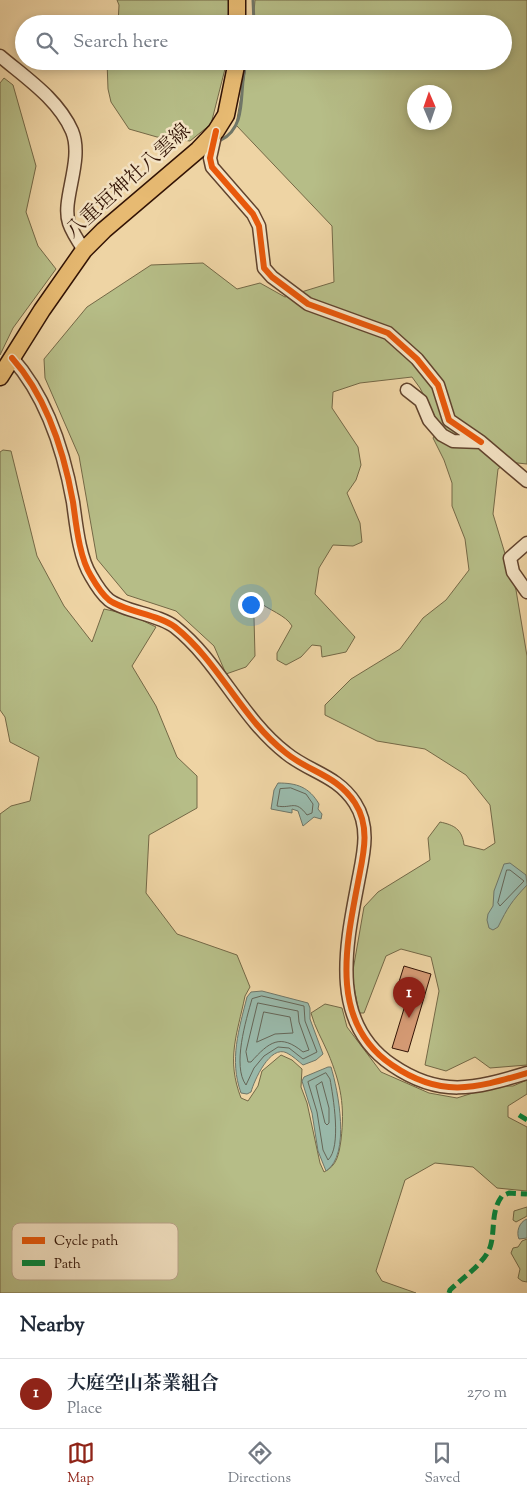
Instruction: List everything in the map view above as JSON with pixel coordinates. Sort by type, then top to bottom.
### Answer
[{"type":"main road","points":[[237,0],[237,15]]},
{"type":"main road","name":"八重垣神社八雲線","points":[[0,378],[60,282],[84,250],[104,230],[198,150],[216,131],[226,115],[235,70]]},
{"type":"street","points":[[0,56],[15,69]]},
{"type":"street","points":[[16,70],[54,104],[72,132],[75,157],[68,221],[84,250]]},
{"type":"street","points":[[216,131],[210,158],[212,167],[253,214],[259,226],[264,268],[282,286],[308,304],[388,333],[418,359],[438,385],[449,420],[482,442],[527,481]]},
{"type":"street","points":[[12,358],[30,378],[60,451],[66,468],[80,542],[89,574],[104,594],[109,600],[173,626],[206,657],[235,699],[266,735],[286,754],[327,776],[355,804],[362,820],[365,846],[345,961],[346,991],[356,1022],[365,1037],[384,1060],[424,1083],[450,1088],[479,1087],[527,1073]]},
{"type":"street","points":[[407,390],[421,401],[429,420],[442,436],[453,441],[482,442]]},
{"type":"street","points":[[527,543],[510,558],[513,572],[527,592]]},
{"type":"green space","points":[[117,0],[229,0],[228,15],[118,15],[119,5]]},
{"type":"green space","points":[[255,0],[527,0],[527,464],[508,462],[498,469],[493,514],[516,590],[527,656],[527,1065],[490,1068],[475,1057],[446,1071],[425,1065],[439,991],[431,957],[401,949],[386,956],[364,1013],[359,1013],[352,976],[364,907],[378,892],[430,860],[428,838],[440,822],[459,831],[464,845],[484,850],[495,843],[490,805],[466,775],[425,749],[377,741],[325,715],[325,705],[351,679],[400,649],[423,618],[446,600],[469,570],[465,539],[452,506],[452,483],[444,460],[433,438],[440,427],[420,388],[412,377],[360,383],[333,392],[332,408],[358,447],[361,465],[356,480],[347,493],[360,523],[362,542],[353,546],[333,545],[319,568],[315,594],[355,637],[346,652],[322,657],[321,646],[312,645],[301,657],[286,665],[277,660],[277,653],[292,626],[286,619],[258,601],[249,608],[254,618],[255,656],[246,667],[226,674],[214,646],[176,611],[127,595],[97,559],[79,456],[45,378],[44,359],[87,307],[151,265],[203,263],[237,289],[260,283],[285,297],[334,282],[332,226],[236,125],[245,70],[512,70],[512,15],[254,15]]},
{"type":"green space","points":[[107,70],[225,70],[211,124],[190,141],[157,137],[129,129],[111,102]]},
{"type":"green space","points":[[4,78],[13,85],[36,166],[26,212],[38,246],[56,269],[13,328],[0,355],[0,83]]},
{"type":"green space","points":[[3,450],[11,451],[37,556],[64,606],[92,642],[104,609],[131,615],[156,627],[132,666],[156,706],[177,757],[197,776],[197,808],[149,835],[146,893],[177,934],[237,955],[250,987],[245,996],[234,1047],[234,1071],[241,1098],[248,1101],[258,1086],[262,1071],[281,1055],[292,1060],[302,1069],[301,1087],[307,1103],[320,1163],[324,1172],[335,1163],[341,1140],[341,1095],[328,1053],[311,1013],[325,1004],[342,1008],[347,1027],[381,1072],[429,1093],[457,1098],[495,1086],[513,1086],[527,1080],[527,1094],[508,1106],[508,1117],[527,1127],[527,1191],[497,1188],[473,1167],[435,1163],[405,1180],[376,1271],[382,1281],[416,1293],[0,1293],[0,814],[11,806],[30,801],[39,757],[10,742],[5,717],[0,710],[0,452]]},
{"type":"green space","points":[[527,1207],[527,1216],[516,1222],[513,1220],[514,1211]]},
{"type":"green space","points":[[527,1239],[527,1282],[518,1278],[520,1269],[511,1253],[513,1248],[518,1247],[522,1241]]},
{"type":"water","points":[[278,783],[297,785],[307,790],[319,804],[318,809],[322,814],[321,819],[314,817],[303,826],[298,811],[292,809],[292,813],[271,809],[274,790]]},
{"type":"water","points":[[510,863],[526,875],[527,885],[510,905],[498,927],[493,930],[489,928],[488,914],[493,906],[494,891],[504,864]]},
{"type":"water","points":[[262,991],[308,1003],[310,1019],[323,1054],[316,1060],[303,1065],[287,1053],[275,1054],[264,1065],[251,1092],[247,1094],[241,1093],[236,1069],[238,1033],[247,997],[251,992]]},
{"type":"water","points":[[331,1067],[337,1091],[341,1122],[338,1151],[334,1163],[326,1171],[318,1151],[312,1113],[302,1081],[304,1077]]},
{"type":"water","points":[[527,1219],[527,1238],[519,1239],[519,1228],[522,1222]]},
{"type":"building","points":[[404,966],[431,974],[408,1052],[392,1048],[410,989],[398,985]]},
{"type":"waterway","points":[[253,0],[254,15]]},
{"type":"waterway","points":[[221,140],[236,125],[241,105],[244,70]]},
{"type":"marked path","points":[[519,1115],[527,1120]]},
{"type":"marked path","points":[[449,1293],[474,1269],[489,1251],[496,1207],[502,1196],[509,1193],[527,1194]]},
{"type":"cycle path","points":[[216,131],[210,158],[212,167],[253,214],[259,226],[264,268],[272,277],[308,304],[388,333],[417,359],[438,385],[449,420],[481,442]]},
{"type":"cycle path","points":[[12,358],[35,389],[59,444],[84,559],[91,576],[102,592],[109,600],[116,604],[160,619],[175,627],[205,657],[270,739],[286,753],[340,786],[355,803],[360,812],[364,830],[364,849],[350,927],[347,978],[350,1003],[358,1026],[371,1047],[392,1065],[409,1075],[442,1086],[474,1086],[527,1073]]},
{"type":"place","name":"大庭空山茶業組合","points":[[409,1018]]}]
